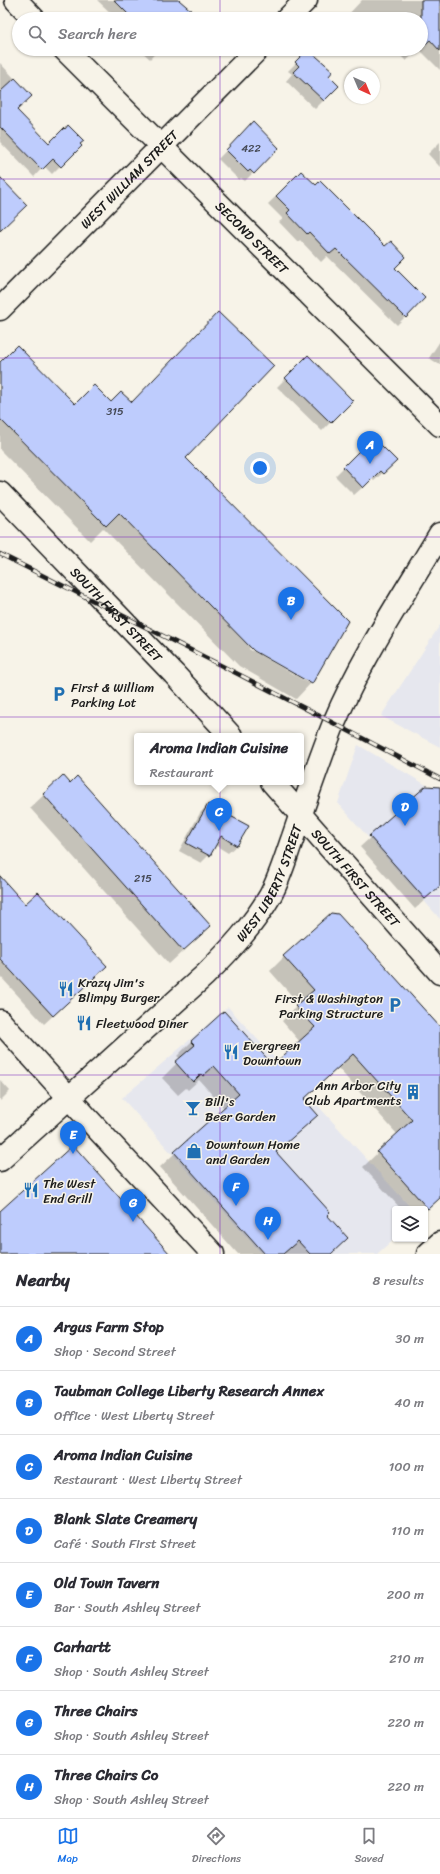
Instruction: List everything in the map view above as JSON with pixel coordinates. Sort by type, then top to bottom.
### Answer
[{"type":"street","points":[[16,0],[27,12]]},
{"type":"street","points":[[294,12],[306,0]]},
{"type":"street","name":"SECOND STREET","points":[[71,56],[440,425]]},
{"type":"street","name":"WEST WILLIAM STREET","points":[[0,309],[251,56]]},
{"type":"street","name":"SOUTH FIRST STREET","points":[[0,493],[174,674],[228,733]]},
{"type":"street","name":"WEST LIBERTY STREET","points":[[0,1160],[236,945],[255,920],[270,894],[302,814],[335,723],[354,683],[376,640],[440,534]]},
{"type":"street","name":"SOUTH FIRST STREET","points":[[275,785],[302,814],[440,973]]},
{"type":"street","points":[[0,1021],[213,1254]]},
{"type":"street","points":[[428,1254],[440,1243]]},
{"type":"shaded area","points":[[440,625],[440,747],[381,716]]},
{"type":"shaded area","points":[[358,745],[440,793],[440,919],[338,803]]},
{"type":"shaded area","points":[[228,1007],[409,1206],[392,1206],[392,1241],[377,1254],[262,1254],[122,1098]]},
{"type":"building","points":[[114,0],[179,0],[193,12],[126,12]]},
{"type":"building","points":[[421,0],[440,0],[440,51],[430,40],[428,42],[428,12],[421,12]]},
{"type":"building","points":[[301,56],[316,56],[333,71],[329,76],[339,86],[324,101],[293,72],[299,66],[295,62]]},
{"type":"building","points":[[15,78],[32,96],[17,110],[49,143],[68,125],[84,141],[80,144],[82,146],[61,167],[53,159],[42,170],[0,127],[0,92]]},
{"type":"building","points":[[253,121],[279,148],[254,174],[250,170],[248,172],[226,150]]},
{"type":"building","points":[[301,171],[316,185],[320,181],[385,246],[391,241],[406,257],[395,268],[425,298],[406,318],[336,249],[330,254],[309,232],[307,234],[287,213],[290,210],[276,196]]},
{"type":"building","points":[[0,177],[27,205],[0,231]]},
{"type":"building","points":[[218,312],[274,366],[186,458],[348,621],[312,684],[254,651],[119,513],[106,526],[0,419],[0,362],[17,345],[75,404],[94,385],[111,402],[121,392],[132,402]]},
{"type":"building","points":[[308,355],[353,401],[331,423],[285,378]]},
{"type":"building","points":[[373,437],[397,461],[383,474],[380,471],[363,488],[343,467]]},
{"type":"building","points":[[63,775],[70,783],[77,776],[211,926],[183,951],[43,794]]},
{"type":"building","points":[[426,786],[440,787],[440,886],[425,899],[369,836]]},
{"type":"building","points":[[208,804],[249,826],[237,846],[221,836],[210,856],[186,843]]},
{"type":"building","points":[[0,876],[25,904],[38,892],[107,966],[53,1016],[0,959]]},
{"type":"building","points":[[331,913],[338,914],[440,1027],[440,1198],[428,1209],[428,1206],[425,1206],[377,1152],[412,1120],[353,1054],[304,1099],[318,1115],[276,1152],[330,1212],[327,1215],[348,1238],[331,1254],[310,1254],[298,1241],[283,1254],[265,1254],[174,1152],[239,1094],[214,1066],[203,1076],[201,1074],[193,1082],[175,1062],[195,1045],[191,1041],[224,1011],[273,1065],[315,1027],[295,1006],[314,990],[283,956]]},
{"type":"building","points":[[73,1145],[170,1254],[0,1254],[0,1211]]},
{"type":"railway","points":[[0,554],[275,693],[440,779]]},
{"type":"place","name":"Argus Farm Stop","points":[[370,464]]},
{"type":"place","name":"Taubman College Liberty Research Annex","points":[[291,620]]},
{"type":"place","name":"First & William Parking Lot","points":[[59,694]]},
{"type":"place","name":"Blank Slate Creamery","points":[[405,826]]},
{"type":"place","name":"Aroma Indian Cuisine","points":[[219,831]]},
{"type":"place","name":"Krazy Jim's Blimpy Burger","points":[[66,989]]},
{"type":"place","name":"First & Washington Parking Structure","points":[[395,1005]]},
{"type":"place","name":"Fleetwood Diner","points":[[84,1023]]},
{"type":"place","name":"Evergreen Downtown","points":[[231,1052]]},
{"type":"place","name":"Ann Arbor City Club Apartments","points":[[413,1092]]},
{"type":"place","name":"Bill's Beer Garden","points":[[193,1108]]},
{"type":"place","name":"Downtown Home and Garden","points":[[194,1151]]},
{"type":"place","name":"Old Town Tavern","points":[[73,1154]]},
{"type":"place","name":"The West End Grill","points":[[31,1190]]},
{"type":"place","name":"Carhartt","points":[[236,1206]]},
{"type":"place","name":"Three Chairs","points":[[133,1222]]},
{"type":"place","name":"Three Chairs Co","points":[[268,1240]]}]
